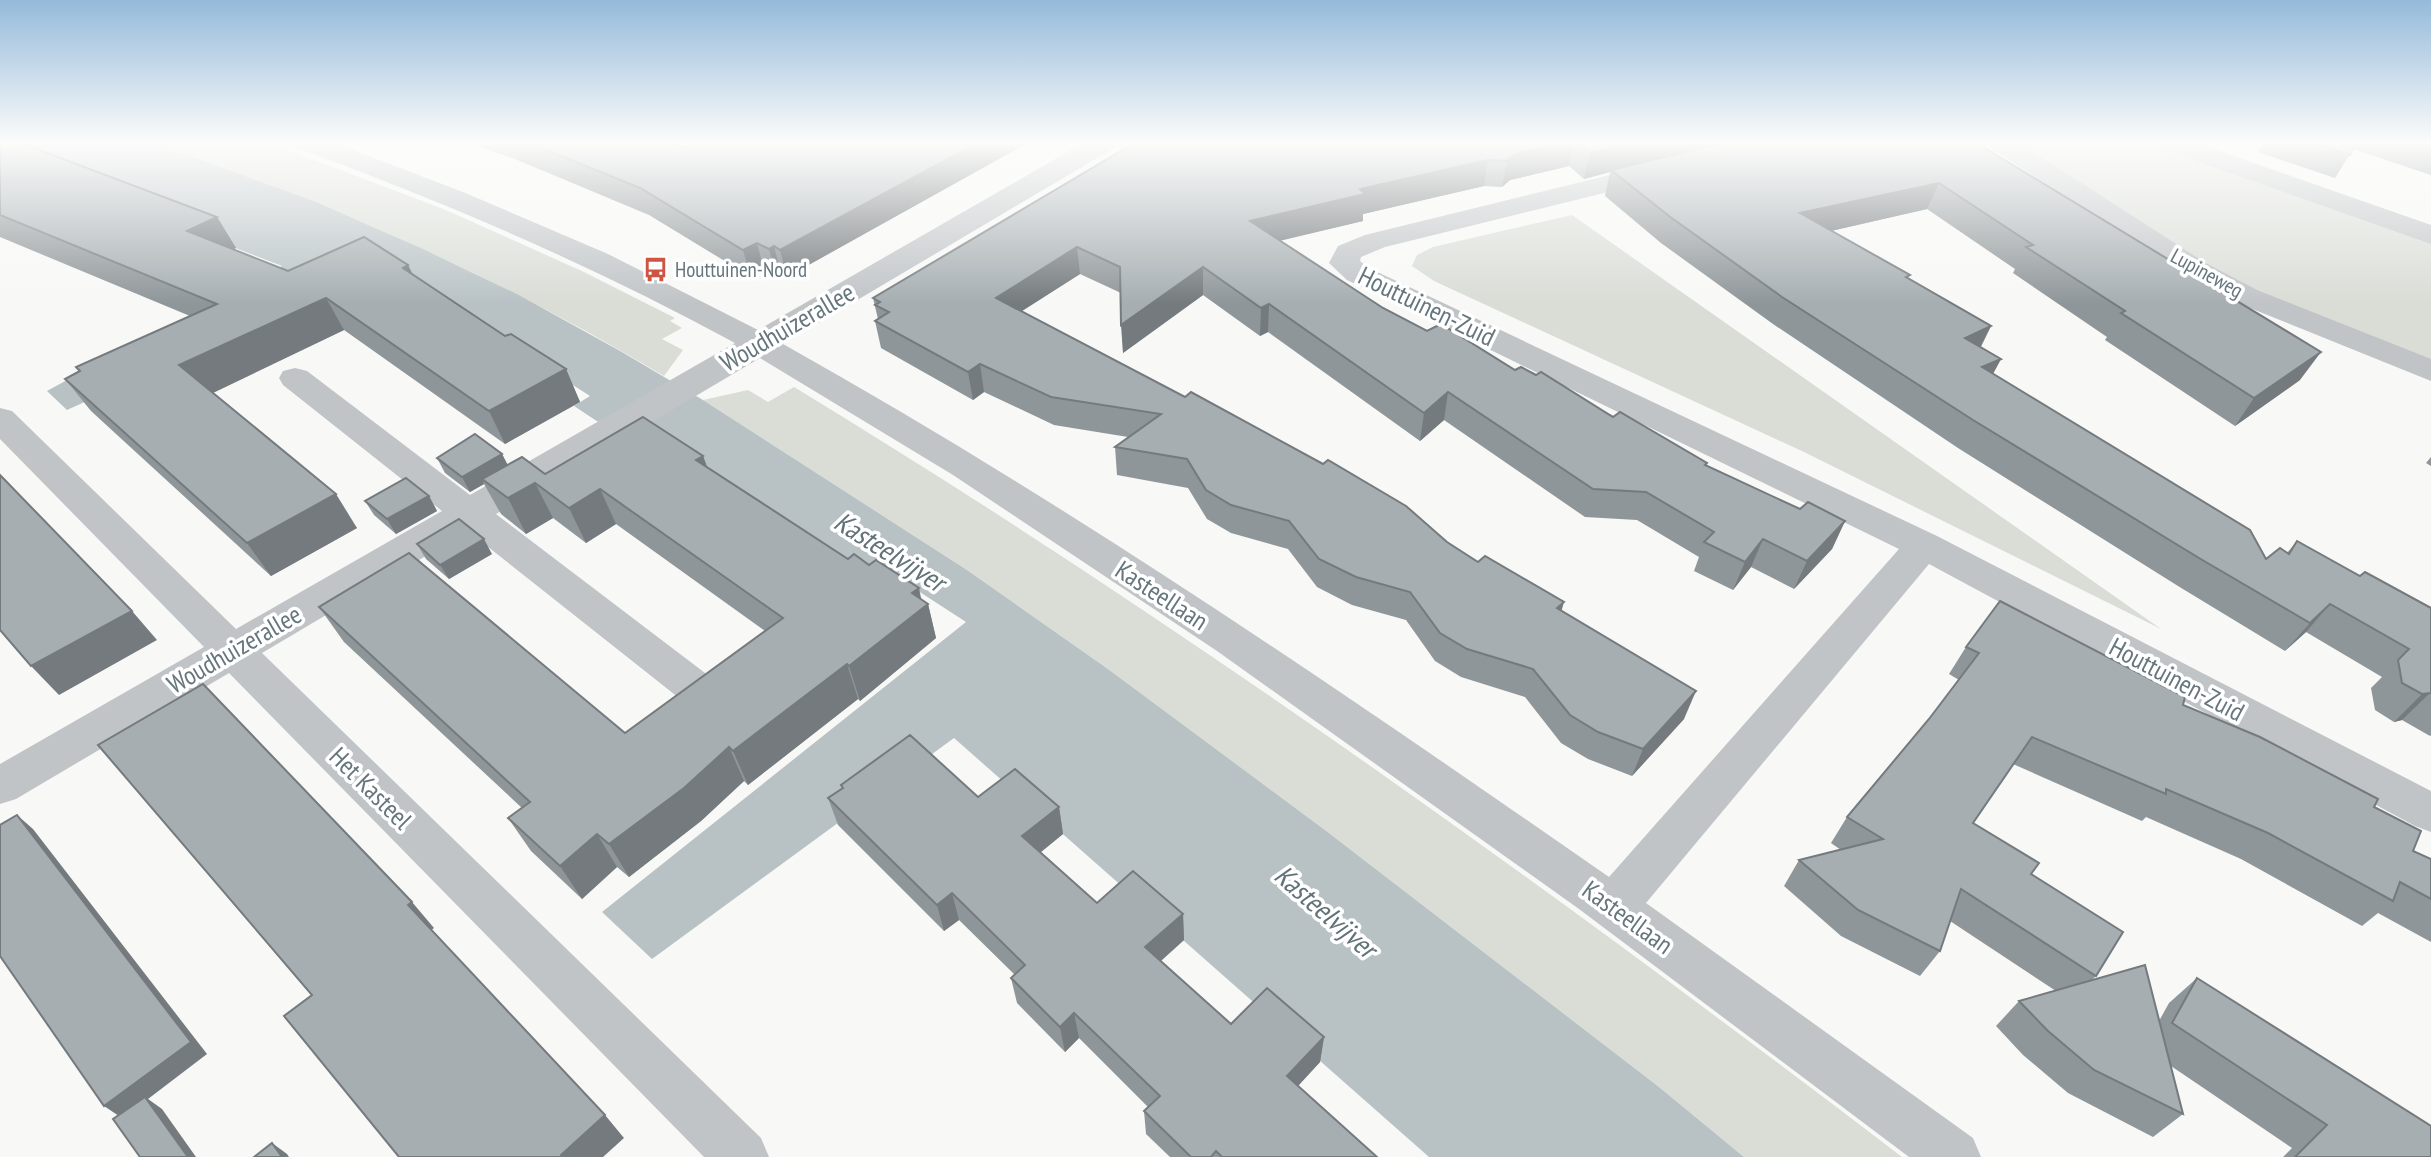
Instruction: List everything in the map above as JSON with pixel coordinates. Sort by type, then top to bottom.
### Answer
[{"type":"street","name":"Kasteellaan","points":[[448,196],[572,249],[694,308],[899,426],[1166,597],[1446,787],[1614,906],[1954,1157]]},
{"type":"street","name":"Woudhuizerallee","points":[[0,786],[1012,196]]},
{"type":"street","name":"Houttuinen-Zuid","points":[[1559,196],[1375,241],[1348,252],[1345,263],[1359,274],[1924,545],[2431,813]]},
{"type":"street","name":"Lupineweg","points":[[2083,196],[2193,268],[2246,296],[2431,371]]},
{"type":"street","points":[[2321,196],[2431,235]]},
{"type":"street","points":[[295,378],[694,687]]},
{"type":"street","name":"Het Kasteel","points":[[0,419],[742,1157]]},
{"type":"street","points":[[1614,906],[1924,545]]},
{"type":"shaded area","points":[[298,196],[409,196],[446,210],[584,272],[675,318],[670,321],[682,328],[662,339],[683,350],[664,376],[539,306],[410,243]]},
{"type":"shaded area","points":[[2096,196],[2305,196],[2431,241],[2431,363],[2247,290]]},
{"type":"shaded area","points":[[1572,215],[2161,629],[1804,452],[1434,281],[1412,266],[1417,255],[1433,247]]},
{"type":"shaded area","points":[[794,387],[1079,568],[1358,757],[1632,954],[1902,1157],[1744,1157],[1659,1087],[1325,830],[1108,669],[967,570],[703,400],[748,390],[768,402]]},
{"type":"water","name":"Kasteelvijver","points":[[101,196],[300,196],[421,248],[517,294],[622,352],[703,400],[967,570],[1108,669],[1325,830],[1659,1087],[1744,1157],[1429,1157],[954,738],[652,959],[602,912],[966,622],[892,574],[874,587],[630,443],[574,406],[590,396],[385,265],[67,410],[47,391],[149,335],[154,337],[282,266]]},
{"type":"building","points":[[0,196],[161,196],[217,217],[187,231],[288,271],[364,237],[408,265],[403,268],[505,336],[511,334],[566,369],[489,411],[326,298],[179,365],[336,494],[247,543],[65,379],[80,371],[76,367],[217,304],[0,215]]},
{"type":"building","points":[[653,196],[880,196],[780,250],[774,246],[769,249],[757,243],[743,250]]},
{"type":"building","points":[[1045,196],[1357,196],[1250,221],[1383,308],[1427,331],[1441,324],[1515,370],[1521,367],[1536,375],[1541,372],[1613,417],[1620,412],[1707,463],[1705,465],[1800,509],[1808,502],[1845,521],[1807,561],[1763,539],[1745,562],[1704,542],[1714,532],[1646,492],[1593,489],[1448,392],[1424,413],[1269,304],[1261,308],[1203,267],[1121,325],[1120,267],[1077,247],[996,298],[1185,397],[1191,392],[1323,464],[1328,460],[1406,506],[1447,542],[1478,562],[1485,556],[1564,602],[1557,608],[1696,691],[1643,749],[1598,732],[1570,715],[1533,669],[1467,649],[1440,633],[1410,592],[1356,577],[1319,559],[1289,521],[1231,505],[1206,490],[1187,459],[1115,447],[1161,414],[1051,397],[980,364],[968,372],[875,321],[889,312],[875,305],[880,302],[873,298]]},
{"type":"building","points":[[1644,196],[1879,196],[1800,213],[1910,275],[1906,277],[1991,326],[1965,338],[2001,359],[1982,367],[2250,530],[2266,559],[2280,548],[2289,554],[2297,541],[2360,576],[2365,572],[2431,608],[2431,693],[2422,694],[2402,683],[2398,660],[2409,649],[2330,604],[2310,623],[1973,420],[1782,297]]},
{"type":"building","points":[[1959,196],[2064,196],[2321,352],[2254,398],[2121,313],[2125,311],[2026,247],[2033,245]]},
{"type":"building","points":[[643,417],[703,456],[696,460],[848,559],[854,554],[869,565],[876,560],[919,588],[912,593],[928,604],[733,751],[729,747],[684,788],[609,844],[597,834],[560,866],[508,818],[530,802],[319,607],[409,553],[625,733],[783,618],[600,489],[569,508],[535,483],[508,498],[482,479],[522,457],[545,474]]},
{"type":"building","points":[[475,434],[502,454],[462,477],[437,458]]},
{"type":"building","points":[[0,475],[132,611],[31,666],[0,630]]},
{"type":"building","points":[[406,478],[429,496],[387,519],[365,501]]},
{"type":"building","points":[[459,519],[484,539],[440,565],[417,544]]},
{"type":"building","points":[[2000,601],[2185,697],[2183,705],[2260,737],[2378,799],[2374,807],[2421,831],[2413,851],[2431,859],[2431,899],[2400,882],[2393,901],[2268,833],[2166,789],[2166,794],[2032,737],[1973,823],[2039,863],[2031,874],[2123,932],[2096,976],[1961,889],[1940,951],[1858,910],[1799,860],[1883,839],[1847,817],[1929,719],[1979,653],[1966,647]]},
{"type":"building","points":[[203,684],[412,902],[408,905],[605,1115],[561,1155],[563,1157],[399,1157],[284,1016],[312,995],[98,745]]},
{"type":"building","points":[[910,735],[978,797],[1015,769],[1059,807],[1022,836],[1097,903],[1133,871],[1183,914],[1145,947],[1231,1024],[1267,988],[1324,1037],[1287,1076],[1377,1157],[1222,1157],[1216,1151],[1211,1157],[1191,1157],[1144,1111],[1160,1096],[1074,1013],[1060,1027],[1011,978],[1025,965],[952,893],[937,905],[828,798],[843,788],[841,785]]},
{"type":"building","points":[[17,815],[191,1042],[104,1106],[0,956],[0,825]]},
{"type":"building","points":[[2145,965],[2183,1114],[2094,1070],[2048,1031],[2019,1001]]},
{"type":"building","points":[[2197,978],[2431,1126],[2431,1157],[2295,1157],[2327,1125],[2172,1023]]},
{"type":"building","points":[[145,1097],[188,1157],[140,1157],[113,1119]]},
{"type":"building","points":[[272,1143],[282,1157],[254,1157]]},
{"type":"place","name":"Houttuinen-Noord","points":[[655,269]]}]
